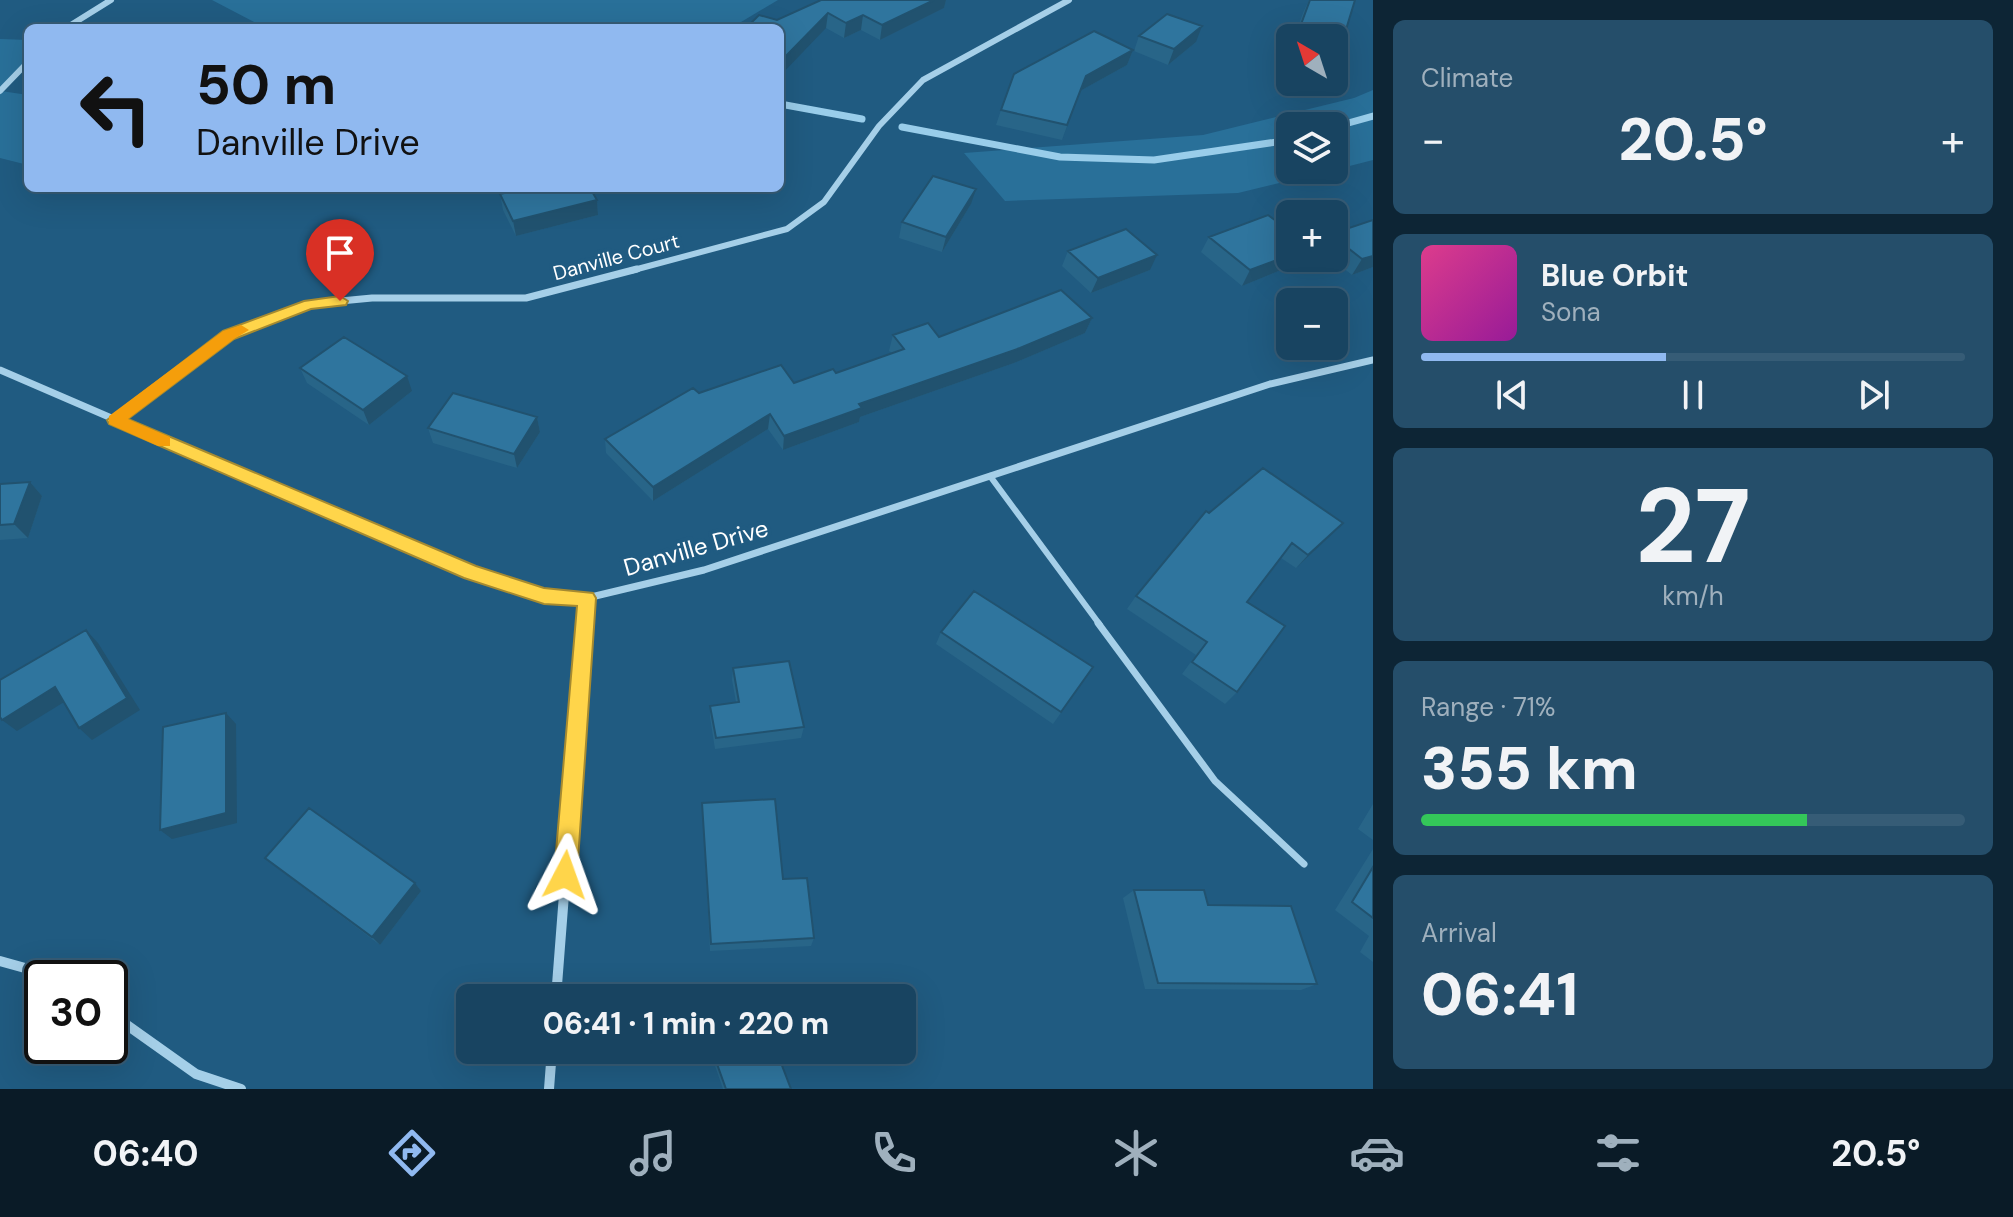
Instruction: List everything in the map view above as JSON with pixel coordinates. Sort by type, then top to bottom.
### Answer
[{"type":"street","points":[[72,24],[111,0]]},
{"type":"street","name":"Danville Court","points":[[115,420],[228,335],[309,304],[372,298],[526,298],[787,229],[824,202],[879,126],[923,80],[1069,0]]},
{"type":"street","points":[[0,91],[24,66]]},
{"type":"street","name":"Danville Drive","points":[[0,370],[471,573],[544,596],[587,598],[704,570],[1270,384],[1373,360]]},
{"type":"street","points":[[557,984],[587,598]]},
{"type":"street","points":[[0,961],[24,968]]},
{"type":"street","points":[[128,1026],[196,1074],[241,1089]]},
{"type":"street","points":[[549,1089],[551,1064]]},
{"type":"lane","points":[[990,476],[1215,781],[1304,864]]},
{"type":"shaded area","points":[[212,0],[778,0],[738,24],[256,23]]},
{"type":"shaded area","points":[[0,39],[24,40],[24,66],[1,91],[24,94],[24,164],[0,158]]},
{"type":"shaded area","points":[[1373,90],[1373,160],[1348,166],[1348,112],[1297,112],[1354,98]]},
{"type":"shaded area","points":[[1276,117],[1276,184],[1238,193],[1005,201],[964,153],[1203,135]]},
{"type":"building","points":[[821,0],[934,0],[882,25],[863,15],[846,23],[828,13],[784,58],[784,24],[750,24],[759,15],[777,20]]},
{"type":"building","points":[[1310,0],[1355,0],[1348,24],[1301,24]]},
{"type":"building","points":[[1167,14],[1202,26],[1174,49],[1139,36]]},
{"type":"building","points":[[1094,31],[1133,50],[1086,76],[1067,125],[1001,110],[1014,74]]},
{"type":"building","points":[[933,176],[976,189],[946,237],[902,222]]},
{"type":"building","points":[[592,192],[597,200],[513,221],[500,194]]},
{"type":"building","points":[[1268,215],[1276,221],[1276,260],[1250,270],[1209,237]]},
{"type":"building","points":[[1373,220],[1373,256],[1362,259],[1348,248],[1348,228]]},
{"type":"building","points":[[1126,229],[1157,255],[1098,278],[1068,251]]},
{"type":"building","points":[[1061,290],[1092,318],[1020,348],[859,404],[862,408],[784,436],[770,414],[653,487],[605,439],[693,388],[699,393],[781,365],[794,383],[833,369],[836,373],[904,349],[893,335],[928,323],[939,337]]},
{"type":"building","points":[[344,337],[407,376],[363,410],[300,368]]},
{"type":"building","points":[[453,393],[537,417],[514,454],[428,428]]},
{"type":"building","points":[[1263,468],[1343,523],[1308,555],[1292,543],[1247,602],[1285,626],[1237,692],[1192,662],[1207,642],[1136,596],[1206,511],[1209,513]]},
{"type":"building","points":[[30,482],[14,524],[0,525],[0,484]]},
{"type":"building","points":[[974,591],[1093,667],[1061,712],[941,632]]},
{"type":"building","points":[[86,630],[127,698],[79,728],[55,687],[2,720],[0,680]]},
{"type":"building","points":[[789,661],[804,727],[716,738],[710,706],[739,702],[733,668]]},
{"type":"building","points":[[226,713],[226,813],[160,830],[163,727]]},
{"type":"building","points":[[775,799],[783,879],[807,878],[814,938],[711,944],[702,803]]},
{"type":"building","points":[[309,808],[415,883],[372,937],[265,858]]},
{"type":"building","points":[[1373,867],[1373,918],[1352,902]]},
{"type":"building","points":[[1134,890],[1204,890],[1208,905],[1291,906],[1317,984],[1158,983]]},
{"type":"building","points":[[717,1064],[781,1064],[791,1089],[726,1089]]},
{"type":"waterway","points":[[784,105],[862,119]]},
{"type":"waterway","points":[[1348,123],[1373,116]]},
{"type":"waterway","points":[[902,127],[1060,157],[1154,160],[1276,142]]},
{"type":"slow traffic","points":[[164,441],[115,420],[228,335],[241,330]]},
{"type":"route","points":[[340,301],[309,304],[228,335],[115,420],[471,573],[544,596],[587,598],[565,875]]}]
